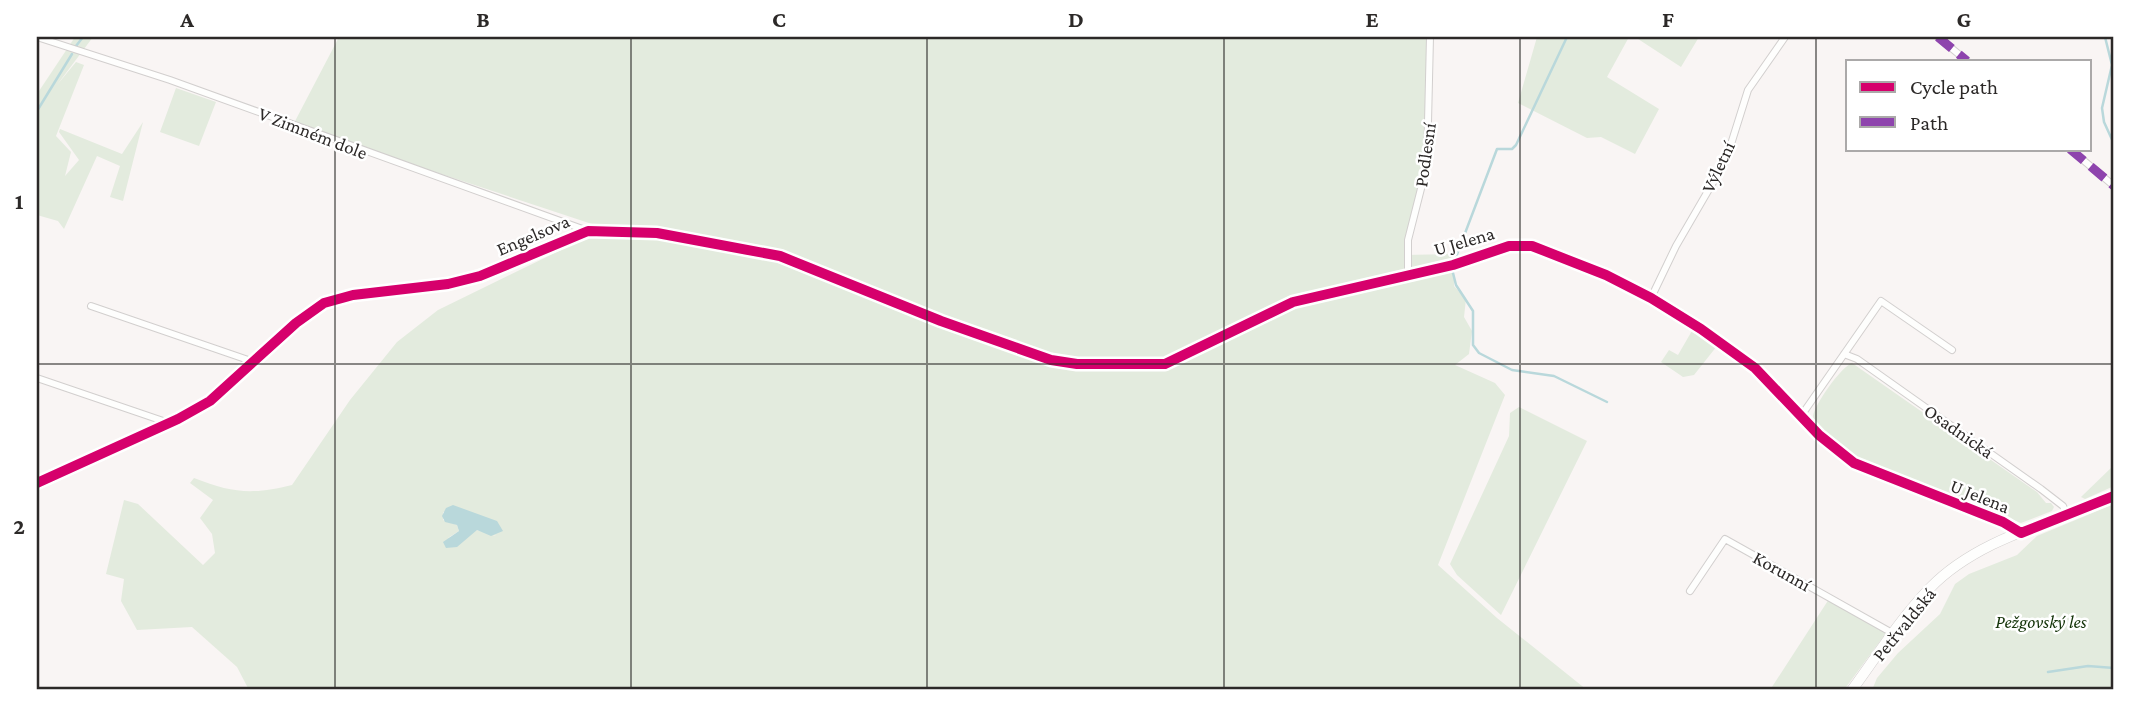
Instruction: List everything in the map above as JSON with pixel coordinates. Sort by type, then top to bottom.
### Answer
[{"type":"street","name":"V Zimném dole","points":[[37,37],[170,80],[588,230]]},
{"type":"street","name":"Podlesní","points":[[1408,273],[1408,240],[1427,165],[1430,37]]},
{"type":"street","name":"Výletní","points":[[1651,298],[1676,246],[1726,160],[1748,90],[1785,37]]},
{"type":"street","points":[[1938,37],[1966,60]]},
{"type":"street","points":[[2071,150],[2114,186]]},
{"type":"street","name":"Engelsova","points":[[169,423],[210,401],[296,323],[324,303],[353,295],[448,284],[480,276],[588,230],[657,233],[780,256],[941,321]]},
{"type":"street","name":"U Jelena","points":[[941,321],[1051,360],[1077,364],[1154,365],[1175,361],[1293,302],[1408,273],[1453,265],[1509,246],[1532,246],[1559,254],[1651,298],[1755,368],[1837,452],[1854,463],[2003,522],[2021,533]]},
{"type":"street","points":[[1801,416],[1881,301],[1952,351]]},
{"type":"street","points":[[92,306],[254,362]]},
{"type":"street","name":"Osadnická","points":[[1844,354],[1857,359],[2041,489],[2063,506],[2067,515]]},
{"type":"street","points":[[37,378],[169,423]]},
{"type":"street","points":[[37,483],[169,423]]},
{"type":"street","name":"Petřvaldská","points":[[1852,690],[1930,587],[1956,566],[1987,547],[2114,496]]},
{"type":"street","name":"Korunní","points":[[1690,591],[1725,539],[1894,634]]},
{"type":"green space","points":[[75,37],[93,37],[57,85],[76,62],[84,65],[56,136],[71,152],[65,176],[79,160],[59,132],[60,129],[122,154],[143,122],[123,201],[110,197],[120,166],[97,156],[64,229],[58,221],[37,215],[37,94]]},
{"type":"green space","points":[[339,37],[1428,37],[1425,164],[1404,255],[1454,254],[1454,286],[1466,299],[1464,317],[1472,331],[1469,354],[1455,365],[1495,383],[1505,395],[1438,565],[1497,618],[1587,690],[249,690],[237,667],[192,627],[137,630],[121,601],[124,579],[106,574],[124,500],[138,504],[203,565],[215,553],[212,534],[200,518],[213,500],[190,483],[194,478],[242,491],[292,485],[350,400],[397,342],[438,310],[604,229],[676,237],[675,230],[604,228],[293,125]],"holes":[[[443,512],[496,536],[477,530],[448,538],[459,531],[457,525],[443,520]]]},
{"type":"green space","points":[[1537,37],[1629,37],[1607,77],[1659,109],[1635,154],[1601,137],[1587,138],[1518,103]]},
{"type":"green space","points":[[1635,37],[1699,37],[1681,67]]},
{"type":"green space","points":[[176,88],[216,102],[199,146],[160,132]]},
{"type":"green space","points":[[1693,329],[1717,346],[1694,375],[1683,377],[1661,362],[1669,350],[1678,355]]},
{"type":"green space","points":[[1852,363],[2037,492],[2046,503],[2051,503],[2054,507],[2052,511],[2021,523],[1905,480],[1844,449],[1823,433],[1813,416],[1829,386]]},
{"type":"green space","points":[[1519,407],[1587,441],[1501,615],[1457,575],[1450,564],[1509,436],[1510,413]]},
{"type":"green space","points":[[2114,465],[2114,486],[2085,499],[2081,497]]},
{"type":"green space","name":"Pežgovský les","points":[[2114,504],[2114,690],[1872,690],[1877,678],[1898,653],[1940,614],[1955,584],[1969,574],[2017,555],[2037,536]]},
{"type":"green space","points":[[1829,599],[1886,633],[1844,690],[1770,690]]},
{"type":"water","points":[[453,505],[497,521],[503,531],[491,536],[477,530],[457,547],[446,548],[443,542],[459,531],[457,525],[445,522],[442,516],[446,508]]},
{"type":"waterway","points":[[76,46],[83,37]]},
{"type":"waterway","points":[[1456,257],[1497,149],[1512,149],[1516,145],[1567,37]]},
{"type":"waterway","points":[[2105,37],[2112,65],[2102,108],[2104,122],[2114,144]]},
{"type":"waterway","points":[[37,111],[72,54]]},
{"type":"waterway","points":[[1452,269],[1456,285],[1473,311],[1473,345],[1479,353],[1512,370],[1554,376],[1607,402]]},
{"type":"waterway","points":[[2048,672],[2088,666],[2114,668]]},
{"type":"marked path","points":[[1938,37],[1966,60]]},
{"type":"marked path","points":[[2071,150],[2114,186]]},
{"type":"cycle path","points":[[37,483],[178,419],[210,401],[296,323],[324,303],[353,295],[448,284],[480,276],[588,231],[657,233],[780,256],[941,321],[1051,360],[1077,364],[1165,364],[1293,302],[1453,265],[1509,246],[1532,246],[1606,275],[1651,298],[1701,329],[1755,368],[1819,435],[1854,463],[2003,522],[2021,533],[2114,496]]}]
